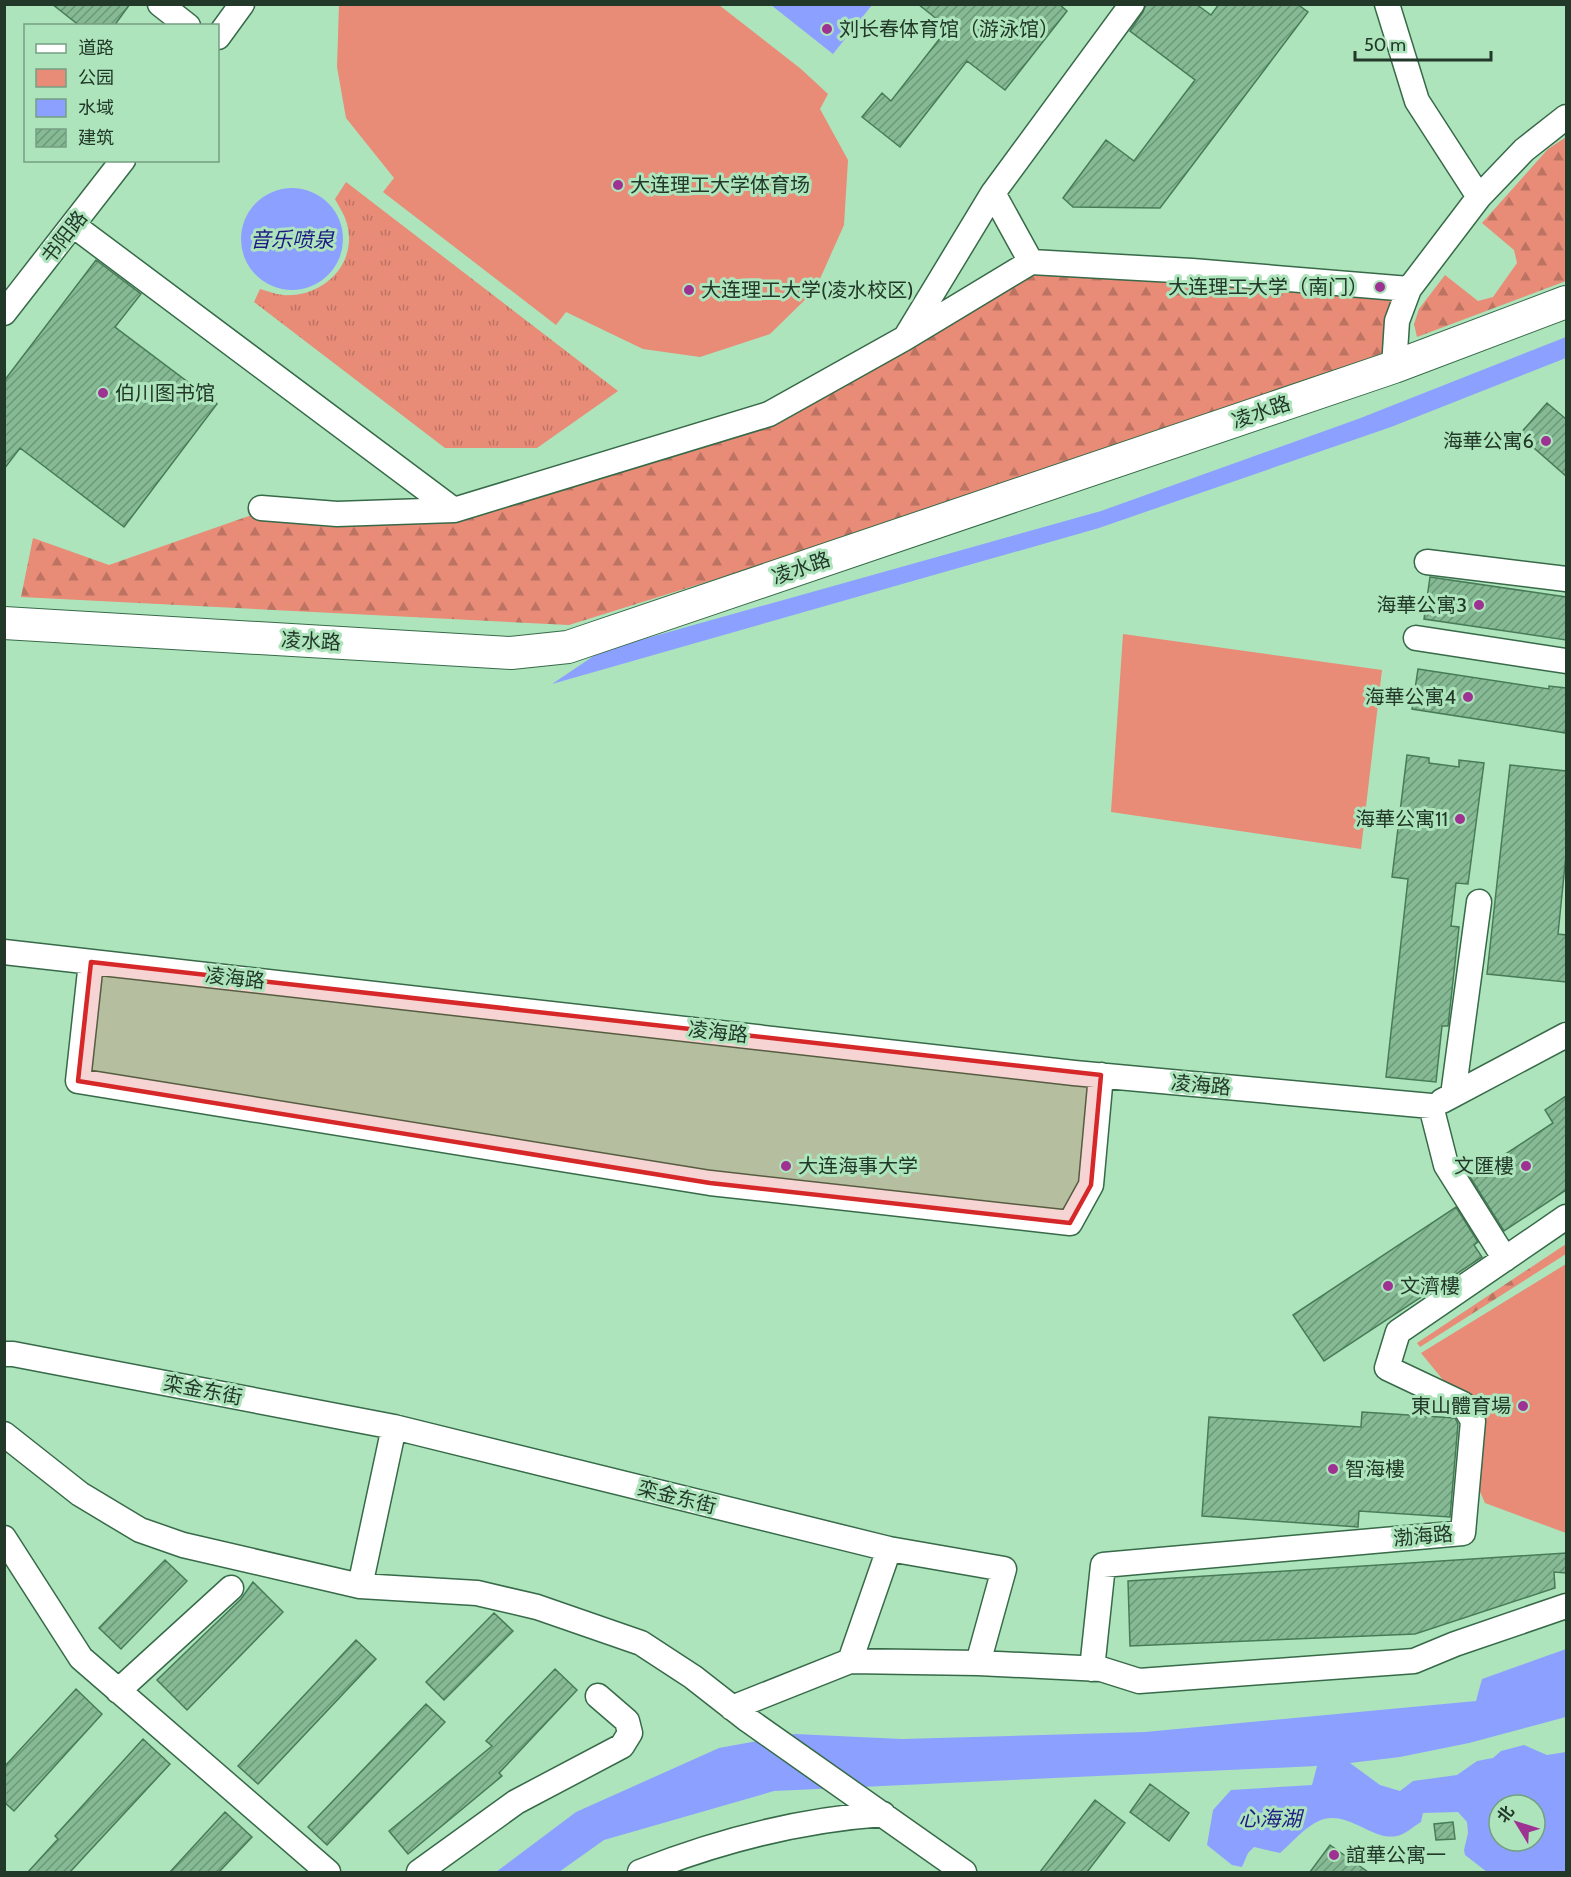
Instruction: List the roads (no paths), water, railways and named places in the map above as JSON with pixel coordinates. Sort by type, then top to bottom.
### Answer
[{"type":"main road","name":"凌水路","points":[[4,623],[511,653],[568,647],[1394,367],[1566,302]]},
{"type":"street","points":[[160,4],[185,24]]},
{"type":"street","points":[[219,36],[242,4]]},
{"type":"street","points":[[905,338],[993,193],[1132,4]]},
{"type":"street","points":[[1387,4],[1417,101],[1479,197]]},
{"type":"street","points":[[1394,367],[1398,321],[1409,289],[1479,197],[1524,150],[1566,117]]},
{"type":"street","name":"书阳路","points":[[4,313],[121,162]]},
{"type":"street","points":[[993,193],[1031,262]]},
{"type":"street","points":[[73,225],[454,510]]},
{"type":"street","points":[[261,508],[337,514],[454,510],[769,414],[905,338],[1031,262],[1192,271],[1409,289]]},
{"type":"street","points":[[1427,562],[1566,579]]},
{"type":"street","points":[[1416,638],[1566,661]]},
{"type":"street","points":[[1453,1095],[1479,902]]},
{"type":"street","name":"凌海路","points":[[4,952],[1101,1075],[1431,1106]]},
{"type":"street","points":[[92,962],[78,1081],[710,1183],[1070,1223],[1091,1185],[1101,1075]]},
{"type":"street","points":[[1505,1259],[1446,1165],[1431,1106],[1566,1035]]},
{"type":"street","name":"渤海路","points":[[1092,1668],[1103,1565],[1463,1533],[1473,1421],[1463,1404],[1387,1368],[1398,1332],[1566,1217]]},
{"type":"street","name":"栾金东街","points":[[4,1354],[394,1427],[889,1549],[1004,1569],[978,1663]]},
{"type":"street","points":[[360,1586],[394,1427]]},
{"type":"street","points":[[4,1434],[80,1494],[140,1530],[183,1545],[360,1586],[477,1593],[537,1607],[641,1643],[693,1677],[740,1714],[964,1872]]},
{"type":"street","points":[[4,1538],[81,1658],[328,1872]]},
{"type":"street","points":[[850,1661],[889,1549]]},
{"type":"street","points":[[118,1690],[231,1587]]},
{"type":"street","points":[[740,1714],[850,1661],[1092,1668],[1139,1681],[1414,1662],[1455,1644],[1566,1606]]},
{"type":"street","points":[[419,1872],[516,1802],[622,1746],[630,1733],[627,1721],[598,1696]]},
{"type":"street","points":[[640,1872],[704,1848],[760,1832],[877,1810]]},
{"type":"water","name":"刘长春体育馆（游泳馆）","points":[[771,5],[872,5],[833,54]]},
{"type":"water","name":"音乐喷泉","points":[[292,188],[311,192],[328,203],[339,220],[343,239],[339,258],[328,275],[311,286],[292,290],[273,286],[256,275],[245,258],[241,239],[245,220],[256,203],[273,192]]},
{"type":"water","points":[[1566,337],[1566,358],[1391,427],[1099,528],[552,684],[601,651],[1101,511],[1358,419]]},
{"type":"water","name":"心海湖","points":[[1566,1649],[1566,1717],[1469,1743],[1400,1757],[1350,1763],[1380,1785],[1400,1791],[1413,1781],[1457,1775],[1477,1761],[1493,1758],[1501,1751],[1524,1745],[1547,1755],[1566,1752],[1566,1872],[1487,1872],[1465,1855],[1467,1822],[1458,1812],[1423,1813],[1421,1822],[1397,1836],[1379,1834],[1343,1819],[1324,1819],[1306,1829],[1280,1853],[1254,1847],[1248,1853],[1242,1867],[1232,1865],[1207,1845],[1213,1810],[1231,1790],[1312,1785],[1317,1766],[774,1791],[604,1840],[559,1872],[496,1872],[576,1812],[719,1748],[795,1734],[902,1739],[1145,1732],[1476,1701],[1482,1679]]},
{"type":"place","name":"刘长春体育馆（游泳馆）","points":[[827,29]]},
{"type":"place","name":"大连理工大学体育场","points":[[618,185]]},
{"type":"place","name":"大连理工大学（南门）","points":[[1380,287]]},
{"type":"place","name":"大连理工大学(凌水校区)","points":[[689,290]]},
{"type":"place","name":"伯川图书馆","points":[[103,393]]},
{"type":"place","name":"海華公寓6","points":[[1546,441]]},
{"type":"place","name":"海華公寓3","points":[[1479,605]]},
{"type":"place","name":"海華公寓4","points":[[1468,697]]},
{"type":"place","name":"海華公寓11","points":[[1460,819]]},
{"type":"place","name":"大连海事大学","points":[[786,1166]]},
{"type":"place","name":"文匯樓","points":[[1526,1166]]},
{"type":"place","name":"文濟樓","points":[[1388,1286]]},
{"type":"place","name":"東山體育場","points":[[1523,1406]]},
{"type":"place","name":"智海樓","points":[[1333,1469]]},
{"type":"place","name":"誼華公寓一","points":[[1334,1855]]}]
